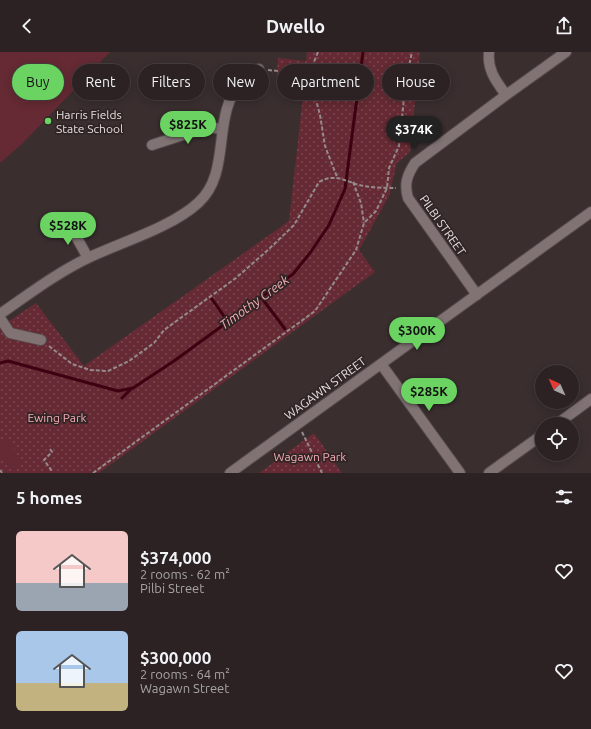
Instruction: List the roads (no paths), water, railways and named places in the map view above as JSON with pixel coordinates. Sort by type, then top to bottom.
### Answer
[{"type":"street","points":[[489,52],[488,62],[492,75],[506,95]]},
{"type":"street","name":"PILBI STREET","points":[[477,294],[422,220],[408,198],[406,179],[415,163],[566,52]]},
{"type":"street","points":[[0,314],[39,286],[88,258],[157,228],[198,204],[210,190],[215,180],[222,129],[225,114],[231,100]]},
{"type":"street","points":[[152,145],[207,127],[222,129]]},
{"type":"street","name":"WAGAWN STREET","points":[[230,473],[591,212]]},
{"type":"street","points":[[68,222],[88,258]]},
{"type":"street","points":[[0,318],[10,333],[40,340]]},
{"type":"street","points":[[381,364],[460,473]]},
{"type":"street","points":[[567,417],[591,400]]},
{"type":"street","points":[[489,473],[535,440]]},
{"type":"waterway","name":"Timothy Creek","points":[[0,363],[8,361],[118,391],[133,388],[174,361],[293,274],[310,253],[329,225],[345,189],[363,52]]},
{"type":"waterway","points":[[261,297],[285,329]]},
{"type":"waterway","points":[[212,299],[228,322]]},
{"type":"waterway","points":[[122,398],[131,389]]},
{"type":"place","name":"Harris Fields State School","points":[[48,121]]},
{"type":"park label","name":"Ewing Park","points":[[57,417]]},
{"type":"park label","name":"Wagawn Park","points":[[310,456]]}]
